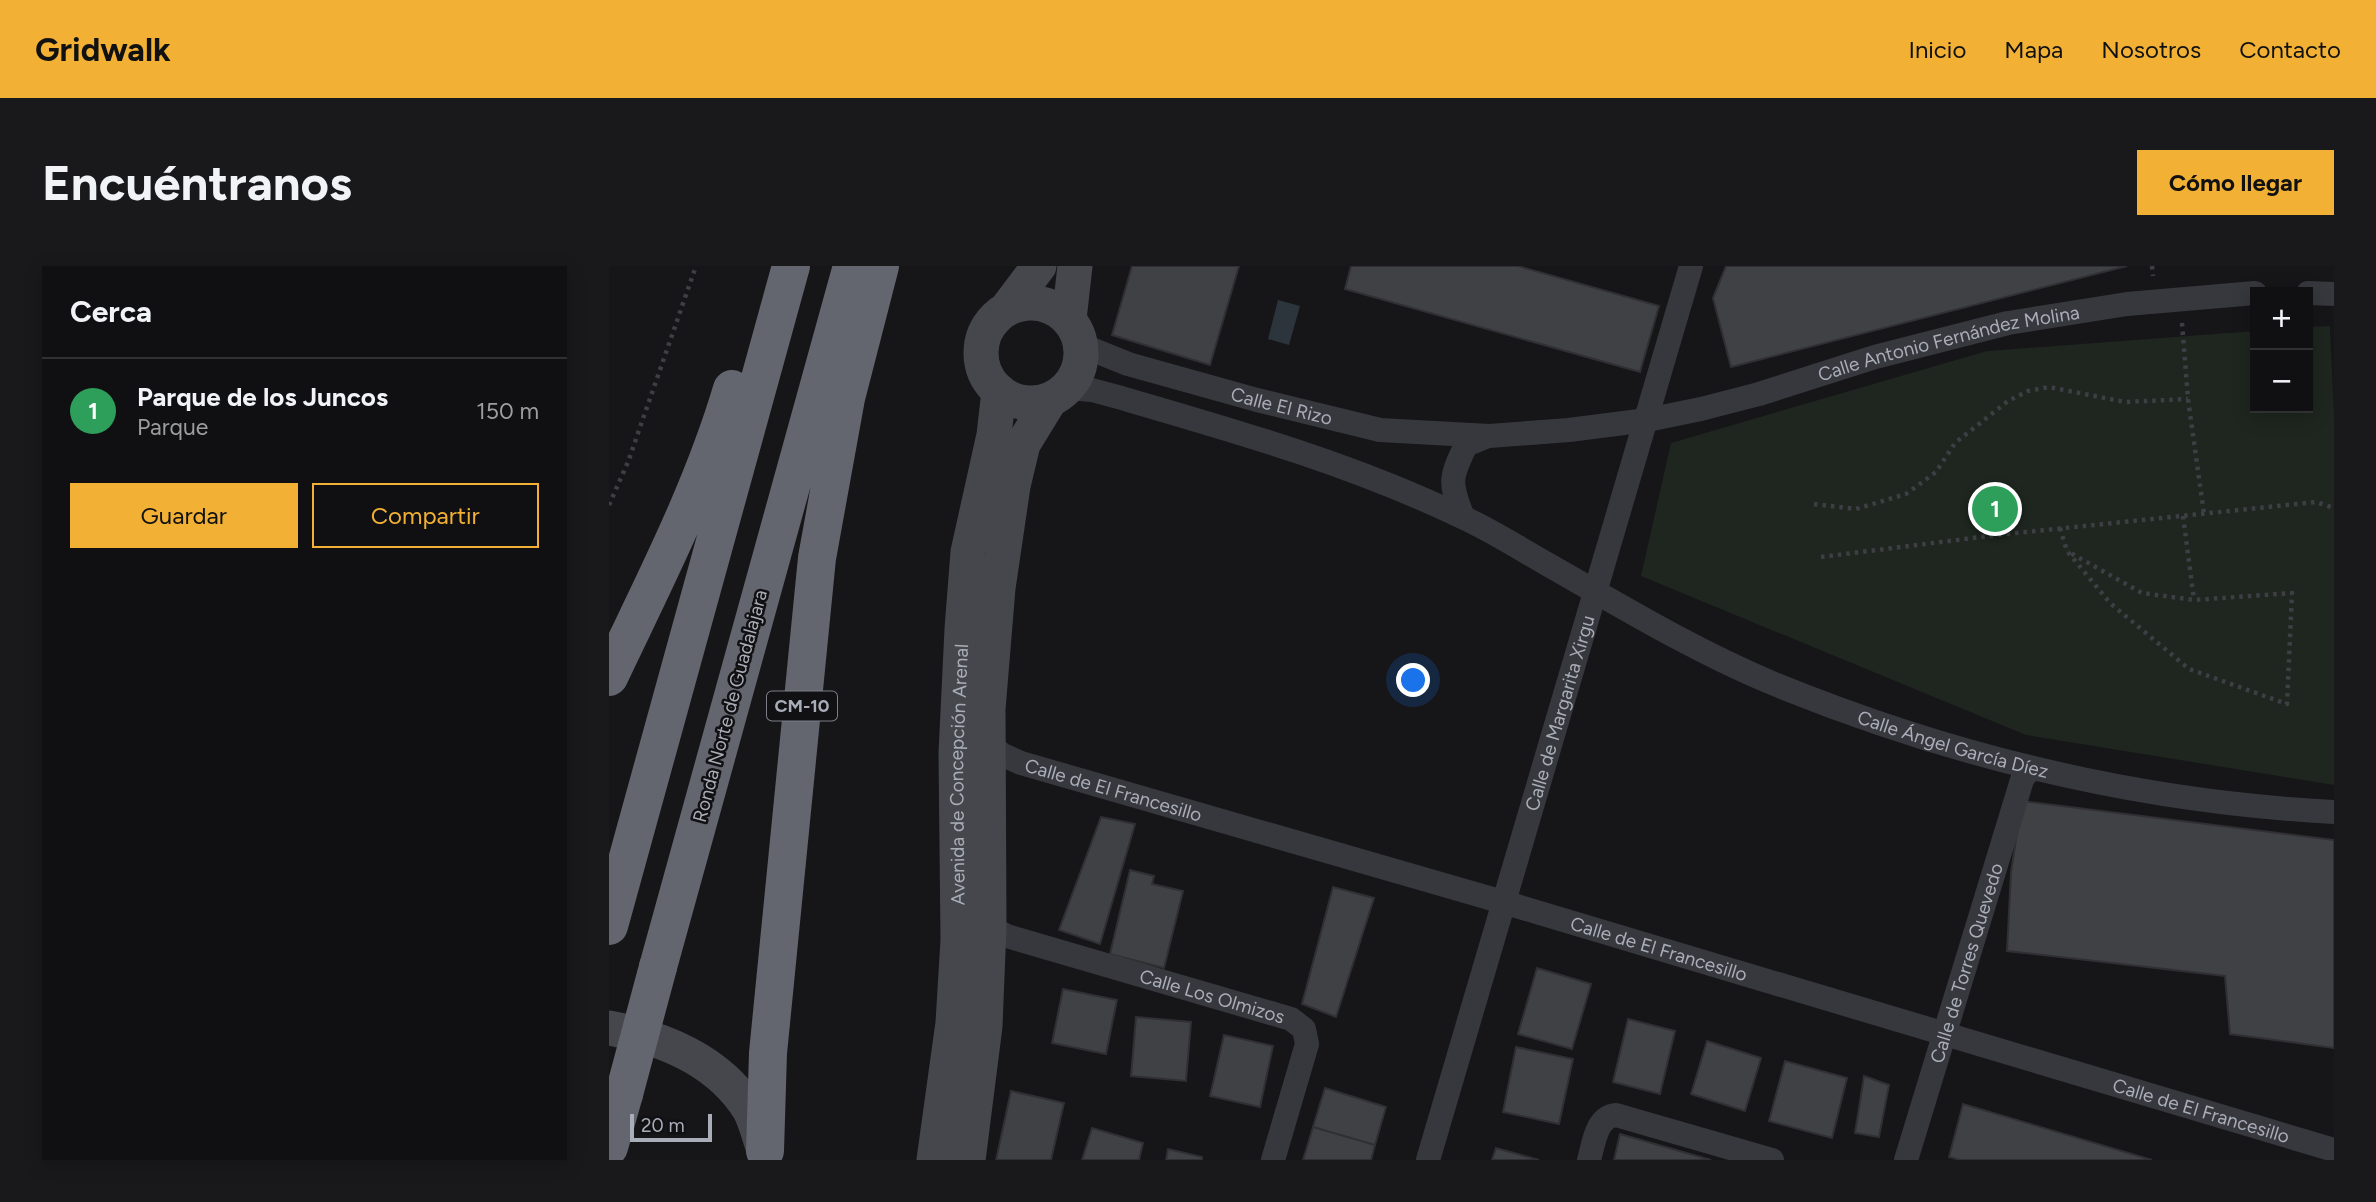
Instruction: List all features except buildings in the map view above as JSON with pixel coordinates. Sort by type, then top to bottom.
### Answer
[{"type":"highway","points":[[609,677],[694,497],[708,461],[768,266]]},
{"type":"highway","points":[[609,926],[792,266]]},
{"type":"highway","name":"Ronda Norte de Guadalajara","points":[[609,1147],[852,266]]},
{"type":"highway","name":"CM-10","points":[[765,1156],[768,1053],[817,558],[846,398],[880,266]]},
{"type":"street","points":[[1039,266],[1008,307],[993,320],[984,335],[982,359],[989,380],[999,391],[1014,400],[1032,403],[1059,394],[1079,368],[1075,332],[1075,266]]},
{"type":"street","name":"Calle de Margarita Xirgu","points":[[1427,1160],[1691,266]]},
{"type":"street","name":"Calle Antonio Fernández Molina","points":[[1647,420],[1759,394],[1875,357],[2008,323],[2127,304],[2250,293]]},
{"type":"street","points":[[2313,293],[2334,294]]},
{"type":"street","points":[[1008,307],[1030,302],[1052,306],[1075,332]]},
{"type":"street","name":"Calle El Rizo","points":[[1075,332],[1128,364],[1257,400],[1380,430],[1489,436],[1647,420]]},
{"type":"street","name":"Calle El Rizo","points":[[1059,394],[1092,390],[1269,441],[1334,463],[1463,517],[1596,592]]},
{"type":"street","name":"Avenida de Concepción Arenal","points":[[934,1160],[953,1023],[958,940],[956,753],[968,552],[994,435],[999,391]]},
{"type":"street","name":"Avenida de Concepción Arenal","points":[[968,1160],[985,1026],[989,928],[987,743],[991,655],[998,587],[1013,486],[1023,444],[1059,394]]},
{"type":"street","name":"Calle El Rizo","points":[[1463,517],[1454,495],[1453,472],[1466,445],[1489,436]]},
{"type":"street","name":"Calle Ángel García Díez","points":[[1596,592],[1653,624],[1770,682],[1884,724],[2034,769],[2164,794],[2269,809],[2334,812]]},
{"type":"street","name":"Calle de El Francesillo","points":[[987,743],[1003,755],[1021,763],[1503,902],[2334,1150]]},
{"type":"street","name":"Calle de Torres Quevedo","points":[[1906,1160],[2022,780],[2026,773],[2034,769]]},
{"type":"street","name":"Calle Los Olmizos","points":[[989,928],[1007,936],[1291,1019],[1304,1029],[1307,1044],[1273,1160]]},
{"type":"street","name":"CM-10","points":[[609,1028],[628,1031],[684,1051],[716,1071],[750,1110],[765,1156]]},
{"type":"street","points":[[1589,1160],[1601,1122],[1607,1116],[1616,1115],[1772,1160]]},
{"type":"path","points":[[609,505],[628,462],[696,266]]},
{"type":"path","points":[[2180,299],[2188,399],[2204,514]]},
{"type":"path","points":[[1814,504],[1856,509],[1906,494],[1936,472],[1955,443],[2008,401],[2028,391],[2049,387],[2125,402],[2188,399]]},
{"type":"path","points":[[1821,557],[2060,528],[2316,502],[2334,508]]},
{"type":"path","points":[[2183,516],[2194,600]]},
{"type":"path","points":[[2060,528],[2067,551],[2110,603],[2189,669],[2287,704],[2292,593],[2194,600],[2142,593],[2067,551]]},
{"type":"shaded area","points":[[1278,300],[1300,306],[1289,345],[1268,339]]},
{"type":"shaded area","points":[[2330,326],[2334,416],[2334,785],[2026,735],[1641,576],[1671,443],[1987,351],[2250,331],[2250,413],[2313,413],[2313,327]]},
{"type":"place","name":"Parque de los Juncos","points":[[1995,509]]}]
